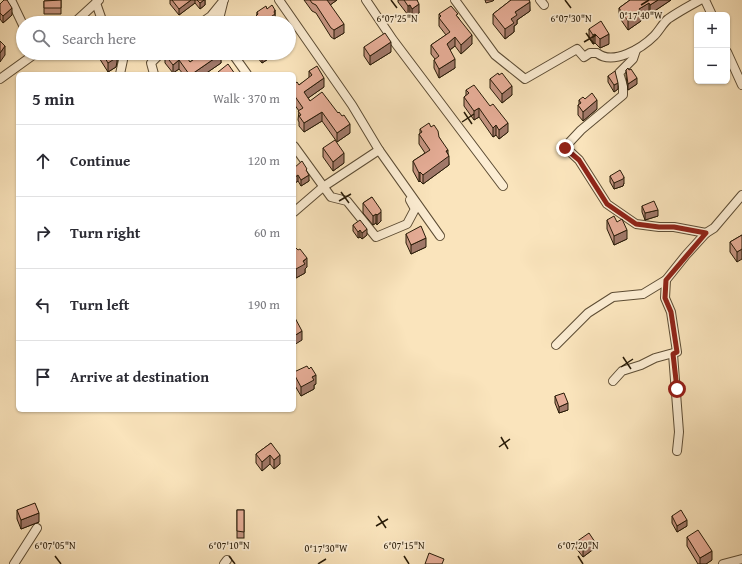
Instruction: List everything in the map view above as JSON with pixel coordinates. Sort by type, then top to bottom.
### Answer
[{"type":"street","points":[[11,0],[19,16]]},
{"type":"street","points":[[211,16],[224,0],[220,16]]},
{"type":"street","points":[[279,0],[290,16]]},
{"type":"street","points":[[366,0],[392,40],[503,186]]},
{"type":"street","points":[[455,0],[495,55],[525,79],[577,49],[584,57],[590,53],[613,57],[636,50],[654,37],[667,20],[700,0]]},
{"type":"street","points":[[706,0],[711,12]]},
{"type":"street","points":[[81,16],[97,1],[101,16]]},
{"type":"street","points":[[296,24],[352,105],[379,150],[440,236]]},
{"type":"street","points":[[636,50],[633,59],[619,73],[623,86],[623,95],[581,130],[565,148],[579,160],[607,204],[636,224],[674,227],[706,233]]},
{"type":"street","points":[[730,59],[742,85]]},
{"type":"street","points":[[0,79],[26,60]]},
{"type":"street","points":[[120,72],[123,60]]},
{"type":"street","points":[[153,60],[150,63],[153,72]]},
{"type":"street","points":[[237,60],[246,72]]},
{"type":"street","points":[[296,149],[331,197],[347,200],[376,237],[407,224],[415,209],[398,177]]},
{"type":"street","points":[[296,210],[323,187],[379,150]]},
{"type":"street","points":[[556,345],[588,313],[613,297],[643,294],[666,280],[706,233],[714,228],[742,196]]},
{"type":"street","points":[[613,381],[622,371],[641,365],[655,358],[677,352],[671,312],[665,298],[666,280]]},
{"type":"street","points":[[673,354],[679,432],[677,451]]},
{"type":"street","points":[[14,564],[37,528]]},
{"type":"street","points":[[723,564],[742,559]]},
{"type":"building","points":[[4,0],[7,0],[12,8],[3,16],[0,13],[0,4]]},
{"type":"building","points":[[61,0],[61,8],[44,8],[44,1]]},
{"type":"building","points":[[172,0],[191,0],[179,9]]},
{"type":"building","points":[[197,0],[204,0],[200,3]]},
{"type":"building","points":[[310,0],[327,0],[344,24],[334,30],[331,28],[316,5]]},
{"type":"building","points":[[404,0],[417,0],[419,4],[412,9]]},
{"type":"building","points":[[511,0],[529,0],[530,2],[515,12],[517,15],[511,19],[514,23],[505,29],[493,14]]},
{"type":"building","points":[[630,0],[658,0],[639,9],[641,12],[628,21],[619,8]]},
{"type":"building","points":[[272,5],[275,10],[275,14],[272,16],[256,16],[258,14],[257,12],[266,6],[267,9]]},
{"type":"building","points":[[451,6],[458,14],[456,15],[472,35],[461,45],[455,37],[447,44],[455,59],[439,69],[434,60],[439,56],[431,45],[450,32],[439,18],[441,16],[439,14]]},
{"type":"building","points":[[601,21],[609,34],[600,39],[595,34],[593,35],[589,29]]},
{"type":"building","points":[[385,33],[391,42],[370,56],[364,47]]},
{"type":"building","points":[[0,41],[5,46],[0,53]]},
{"type":"building","points":[[169,60],[179,60],[173,65]]},
{"type":"building","points":[[179,60],[189,60],[190,62],[193,60],[212,60],[195,72],[188,72]]},
{"type":"building","points":[[228,64],[234,72],[218,72]]},
{"type":"building","points":[[317,66],[324,78],[304,92],[310,101],[322,92],[338,113],[339,112],[342,116],[344,115],[350,124],[337,133],[322,112],[304,123],[299,116],[301,115],[298,111],[303,108],[296,98],[296,83],[299,85],[312,75],[309,71]]},
{"type":"building","points":[[628,68],[629,70],[631,69],[637,78],[628,84],[626,70]]},
{"type":"building","points":[[615,71],[618,83],[614,85],[608,76]]},
{"type":"building","points":[[498,73],[499,75],[502,73],[512,86],[502,94],[490,79]]},
{"type":"building","points":[[474,85],[490,106],[493,104],[508,123],[499,130],[496,125],[493,128],[479,108],[474,111],[464,97],[469,93],[466,90]]},
{"type":"building","points":[[592,93],[597,100],[583,112],[578,105],[581,103],[579,100],[583,97],[585,99]]},
{"type":"building","points":[[429,123],[431,127],[434,125],[438,131],[439,137],[448,150],[446,151],[449,156],[423,175],[420,172],[419,173],[413,161],[430,150],[419,134],[422,132],[420,129]]},
{"type":"building","points":[[335,140],[344,153],[333,162],[323,148]]},
{"type":"building","points":[[302,161],[309,175],[301,180],[298,175],[296,176],[296,166]]},
{"type":"building","points":[[620,170],[624,177],[623,179],[614,183],[610,176]]},
{"type":"building","points":[[372,197],[381,210],[381,212],[377,215],[376,214],[373,216],[363,203]]},
{"type":"building","points":[[654,201],[658,210],[645,213],[642,206]]},
{"type":"building","points":[[614,216],[617,222],[622,219],[627,230],[614,236],[607,220]]},
{"type":"building","points":[[360,220],[367,229],[362,233],[360,230],[358,232],[353,225]]},
{"type":"building","points":[[421,226],[426,238],[411,245],[406,234]]},
{"type":"building","points":[[742,235],[742,249],[737,252],[730,242]]},
{"type":"building","points":[[296,248],[298,250],[300,249],[307,258],[303,261],[305,264],[296,269]]},
{"type":"building","points":[[296,320],[302,331],[296,335]]},
{"type":"building","points":[[307,366],[309,369],[311,367],[316,375],[312,377],[314,380],[301,387],[296,378],[296,371]]},
{"type":"building","points":[[564,393],[568,403],[559,407],[555,396]]},
{"type":"building","points":[[271,443],[280,455],[274,460],[270,455],[262,462],[256,454]]},
{"type":"building","points":[[35,503],[39,513],[21,520],[17,510]]},
{"type":"building","points":[[237,510],[244,510],[244,532],[237,531]]},
{"type":"building","points":[[681,510],[687,520],[677,526],[672,516]]},
{"type":"building","points":[[698,530],[712,551],[700,558],[687,537]]},
{"type":"building","points":[[589,533],[595,542],[583,551],[576,542]]},
{"type":"building","points":[[429,553],[444,559],[442,564],[425,564]]},
{"type":"route","points":[[565,148],[579,160],[607,204],[636,224],[674,227],[706,233],[666,280],[665,298],[671,312],[672,329],[677,352],[673,354],[677,389]]}]
